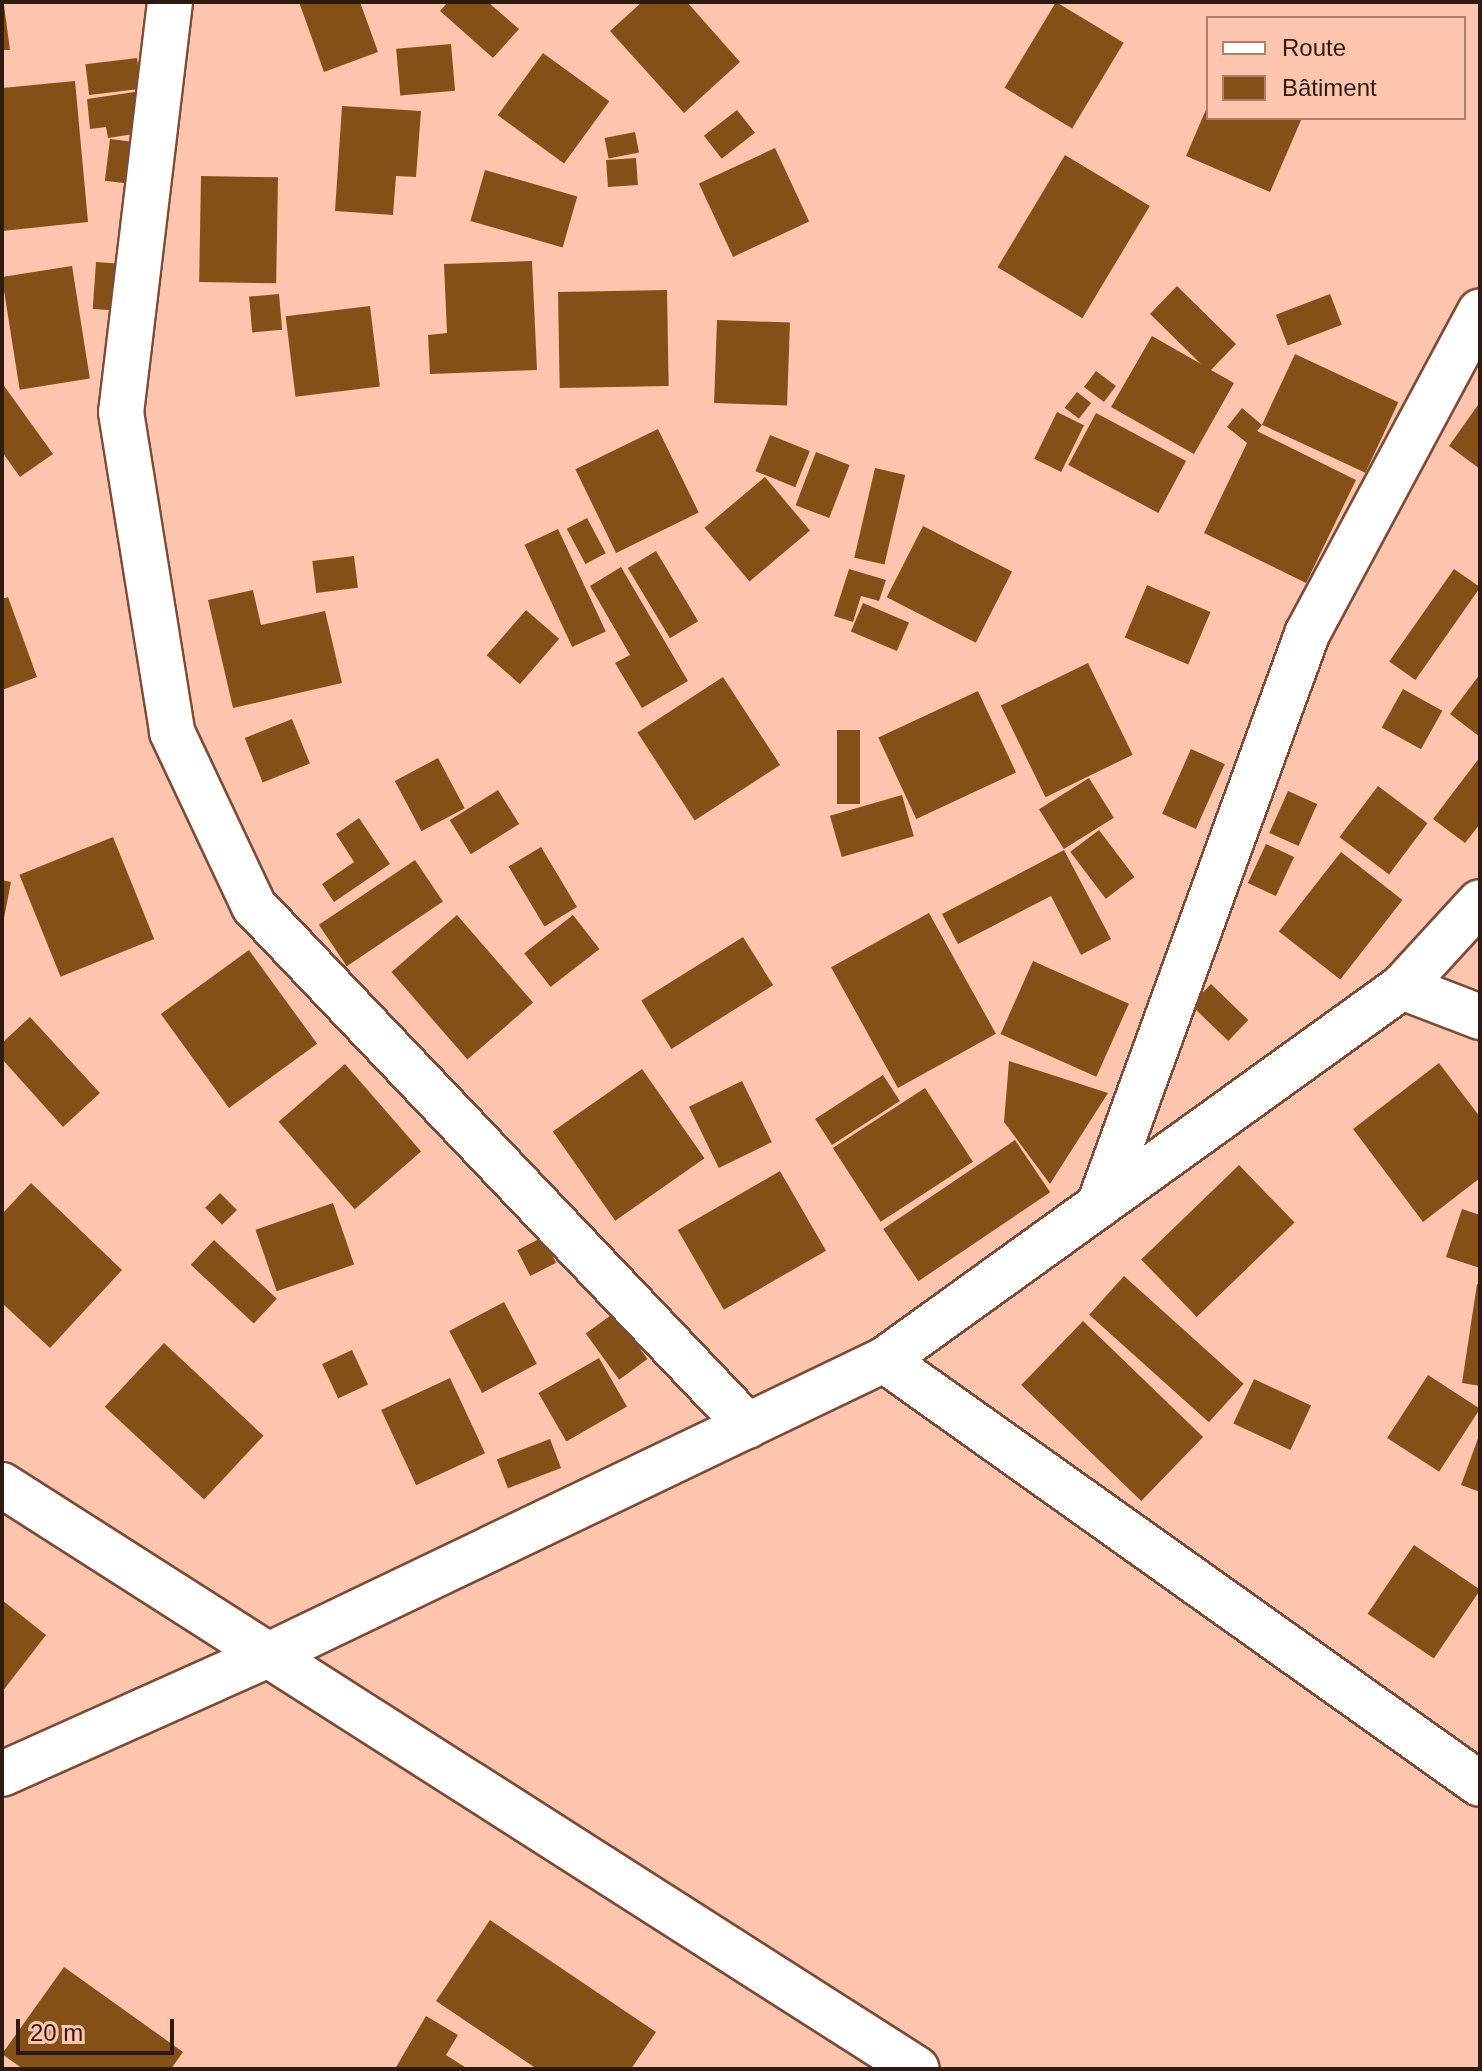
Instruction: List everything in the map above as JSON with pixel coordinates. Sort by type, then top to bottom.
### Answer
[{"type":"street","points":[[170,2],[121,412],[172,732],[254,906],[748,1426]]},
{"type":"street","points":[[1099,1205],[1307,634],[1480,311]]},
{"type":"street","points":[[2,1774],[264,1657],[884,1360],[1402,987],[1480,902]]},
{"type":"street","points":[[1402,987],[1480,1017]]},
{"type":"street","points":[[884,1360],[1480,1784]]},
{"type":"street","points":[[2,1485],[264,1657],[917,2069]]},
{"type":"building","points":[[299,2],[360,2],[378,52],[324,72]]},
{"type":"building","points":[[448,2],[488,2],[519,29],[493,58],[440,11]]},
{"type":"building","points":[[642,2],[687,2],[740,62],[684,113],[610,31]]},
{"type":"building","points":[[1056,2],[1124,43],[1072,128],[1004,88]]},
{"type":"building","points":[[4,5],[10,50],[2,50]]},
{"type":"building","points":[[451,44],[455,91],[400,96],[396,49]]},
{"type":"building","points":[[543,53],[609,101],[564,163],[498,115]]},
{"type":"building","points":[[137,58],[141,89],[89,95],[85,64]]},
{"type":"building","points":[[75,81],[88,222],[2,231],[2,88]]},
{"type":"building","points":[[148,90],[141,133],[108,138],[106,127],[90,129],[87,99]]},
{"type":"building","points":[[342,106],[421,111],[416,177],[396,176],[393,215],[335,211]]},
{"type":"building","points":[[737,110],[755,133],[722,159],[704,136]]},
{"type":"building","points":[[1206,110],[1206,120],[1301,120],[1270,192],[1186,156]]},
{"type":"building","points":[[635,132],[639,153],[609,159],[605,138]]},
{"type":"building","points":[[110,139],[145,143],[140,185],[105,181]]},
{"type":"building","points":[[775,148],[809,221],[733,257],[699,183]]},
{"type":"building","points":[[1065,155],[1150,206],[1082,318],[998,267]]},
{"type":"building","points":[[636,158],[638,185],[608,187],[606,160]]},
{"type":"building","points":[[485,170],[577,196],[563,247],[470,221]]},
{"type":"building","points":[[201,176],[278,177],[276,283],[199,282]]},
{"type":"building","points":[[532,261],[537,370],[430,374],[428,335],[447,333],[444,264]]},
{"type":"building","points":[[96,262],[128,264],[125,311],[93,309]]},
{"type":"building","points":[[72,266],[90,379],[20,390],[2,277]]},
{"type":"building","points":[[1177,286],[1236,344],[1211,370],[1234,383],[1194,454],[1111,407],[1152,336],[1201,364],[1150,314]]},
{"type":"building","points":[[667,290],[669,386],[560,388],[558,292]]},
{"type":"building","points":[[279,294],[282,330],[252,332],[249,297]]},
{"type":"building","points":[[1330,294],[1342,325],[1288,346],[1276,315]]},
{"type":"building","points":[[370,306],[380,386],[296,397],[286,316]]},
{"type":"building","points":[[717,320],[790,323],[787,405],[714,403]]},
{"type":"building","points":[[1295,354],[1398,402],[1365,473],[1262,425]]},
{"type":"building","points":[[1096,371],[1116,386],[1104,402],[1084,387]]},
{"type":"building","points":[[2,383],[53,454],[20,477],[2,452]]},
{"type":"building","points":[[1077,392],[1091,403],[1079,419],[1065,408]]},
{"type":"building","points":[[1480,402],[1480,469],[1449,446]]},
{"type":"building","points":[[1242,408],[1262,425],[1257,431],[1356,480],[1306,583],[1204,533],[1247,443],[1227,427]]},
{"type":"building","points":[[1057,412],[1084,425],[1061,472],[1034,459]]},
{"type":"building","points":[[1096,413],[1186,461],[1158,513],[1068,465]]},
{"type":"building","points":[[658,429],[699,513],[616,553],[575,469]]},
{"type":"building","points":[[770,435],[810,451],[795,487],[755,471]]},
{"type":"building","points":[[816,452],[850,465],[829,518],[796,505]]},
{"type":"building","points":[[875,468],[905,475],[885,565],[854,558]]},
{"type":"building","points":[[765,477],[810,531],[749,581],[704,528]]},
{"type":"building","points":[[587,518],[606,553],[585,564],[567,529]]},
{"type":"building","points":[[923,526],[1012,571],[976,643],[887,597]]},
{"type":"building","points":[[558,529],[606,631],[572,647],[524,545]]},
{"type":"building","points":[[656,551],[698,621],[670,638],[628,568]]},
{"type":"building","points":[[354,556],[358,588],[316,593],[312,561]]},
{"type":"building","points":[[621,567],[688,681],[642,708],[615,663],[630,655],[590,586]]},
{"type":"building","points":[[849,569],[886,580],[879,601],[861,596],[853,622],[834,616]]},
{"type":"building","points":[[1454,569],[1480,588],[1415,680],[1389,662]]},
{"type":"building","points":[[1147,585],[1211,612],[1188,664],[1125,637]]},
{"type":"building","points":[[253,590],[261,625],[325,611],[342,683],[233,708],[208,600]]},
{"type":"building","points":[[8,597],[37,677],[2,690],[2,599]]},
{"type":"building","points":[[863,603],[909,623],[897,651],[851,632]]},
{"type":"building","points":[[526,610],[559,639],[520,684],[487,655]]},
{"type":"building","points":[[1088,663],[1133,755],[1046,797],[1001,706]]},
{"type":"building","points":[[1480,674],[1480,737],[1450,714]]},
{"type":"building","points":[[723,677],[780,765],[695,821],[637,733]]},
{"type":"building","points":[[1403,689],[1442,711],[1421,749],[1382,727]]},
{"type":"building","points":[[978,691],[1016,773],[916,819],[878,737]]},
{"type":"building","points":[[292,719],[310,764],[263,783],[245,738]]},
{"type":"building","points":[[837,730],[860,730],[860,804],[837,804]]},
{"type":"building","points":[[1191,749],[1225,764],[1196,829],[1162,814]]},
{"type":"building","points":[[1480,757],[1480,824],[1465,843],[1433,819]]},
{"type":"building","points":[[438,758],[465,808],[421,831],[395,781]]},
{"type":"building","points":[[1089,778],[1114,818],[1064,849],[1039,809]]},
{"type":"building","points":[[1378,786],[1428,823],[1389,874],[1339,837]]},
{"type":"building","points":[[498,790],[519,824],[471,854],[450,820]]},
{"type":"building","points":[[1288,791],[1317,804],[1299,846],[1269,833]]},
{"type":"building","points":[[902,795],[914,836],[842,857],[830,816]]},
{"type":"building","points":[[359,818],[390,864],[334,902],[322,884],[354,862],[336,834]]},
{"type":"building","points":[[1099,830],[1135,877],[1106,899],[1070,852]]},
{"type":"building","points":[[113,837],[154,939],[61,977],[19,875]]},
{"type":"building","points":[[1266,844],[1294,857],[1276,896],[1248,883]]},
{"type":"building","points":[[541,847],[577,907],[544,927],[508,867]]},
{"type":"building","points":[[1064,850],[1111,939],[1081,955],[1051,896],[958,944],[942,914]]},
{"type":"building","points":[[1341,852],[1402,900],[1340,980],[1279,932]]},
{"type":"building","points":[[415,860],[443,901],[347,966],[319,925]]},
{"type":"building","points":[[2,880],[11,882],[3,923],[2,923]]},
{"type":"building","points":[[929,913],[996,1034],[898,1088],[831,967]]},
{"type":"building","points":[[457,915],[533,1003],[467,1060],[391,972]]},
{"type":"building","points":[[573,915],[599,949],[551,987],[524,953]]},
{"type":"building","points":[[743,937],[773,985],[671,1049],[641,1001]]},
{"type":"building","points":[[249,950],[317,1044],[229,1108],[161,1014]]},
{"type":"building","points":[[1033,961],[1129,1004],[1096,1077],[1000,1034]]},
{"type":"building","points":[[1211,984],[1248,1020],[1228,1041],[1191,1005]]},
{"type":"building","points":[[30,1017],[100,1093],[63,1127],[2,1059],[2,1043]]},
{"type":"building","points":[[1009,1061],[1108,1093],[1050,1184],[1004,1122]]},
{"type":"building","points":[[1439,1063],[1480,1117],[1480,1178],[1423,1222],[1353,1129]]},
{"type":"building","points":[[345,1064],[421,1152],[355,1209],[279,1122]]},
{"type":"building","points":[[642,1069],[705,1158],[615,1221],[553,1132]]},
{"type":"building","points":[[883,1075],[900,1101],[832,1145],[815,1119]]},
{"type":"building","points":[[742,1081],[772,1142],[719,1168],[689,1107]]},
{"type":"building","points":[[925,1088],[973,1162],[881,1222],[833,1148]]},
{"type":"building","points":[[1015,1140],[1050,1192],[918,1281],[883,1229]]},
{"type":"building","points":[[1239,1165],[1295,1223],[1197,1317],[1141,1259]]},
{"type":"building","points":[[780,1171],[826,1251],[724,1310],[678,1230]]},
{"type":"building","points":[[31,1183],[122,1270],[50,1348],[2,1303],[2,1214]]},
{"type":"building","points":[[220,1193],[237,1210],[222,1225],[205,1208]]},
{"type":"building","points":[[333,1203],[354,1264],[277,1291],[255,1230]]},
{"type":"building","points":[[1462,1209],[1480,1215],[1480,1268],[1446,1257]]},
{"type":"building","points":[[543,1237],[556,1263],[530,1276],[517,1250]]},
{"type":"building","points":[[214,1240],[277,1299],[254,1324],[191,1265]]},
{"type":"building","points":[[1124,1276],[1244,1384],[1209,1422],[1089,1315]]},
{"type":"building","points":[[1477,1284],[1480,1285],[1480,1386],[1462,1383]]},
{"type":"building","points":[[504,1302],[537,1364],[482,1393],[449,1331]]},
{"type":"building","points":[[614,1313],[648,1359],[619,1380],[586,1334]]},
{"type":"building","points":[[1083,1321],[1203,1437],[1141,1501],[1021,1385]]},
{"type":"building","points":[[164,1343],[263,1436],[204,1499],[105,1407]]},
{"type":"building","points":[[352,1350],[368,1384],[338,1398],[322,1364]]},
{"type":"building","points":[[599,1358],[627,1406],[566,1441],[538,1393]]},
{"type":"building","points":[[1428,1375],[1480,1409],[1439,1472],[1387,1438]]},
{"type":"building","points":[[450,1378],[485,1453],[416,1485],[381,1410]]},
{"type":"building","points":[[1254,1379],[1311,1406],[1290,1450],[1233,1423]]},
{"type":"building","points":[[1480,1433],[1480,1492],[1461,1485]]},
{"type":"building","points":[[550,1439],[561,1468],[508,1488],[497,1459]]},
{"type":"building","points":[[1414,1545],[1480,1590],[1434,1659],[1368,1614]]},
{"type":"building","points":[[2,1600],[46,1635],[2,1692]]},
{"type":"building","points":[[490,1920],[656,2032],[631,2069],[537,2069],[436,2001]]},
{"type":"building","points":[[64,1967],[183,2052],[171,2069],[23,2069],[2,2054]]},
{"type":"building","points":[[426,2016],[458,2035],[446,2055],[468,2069],[395,2069]]}]
